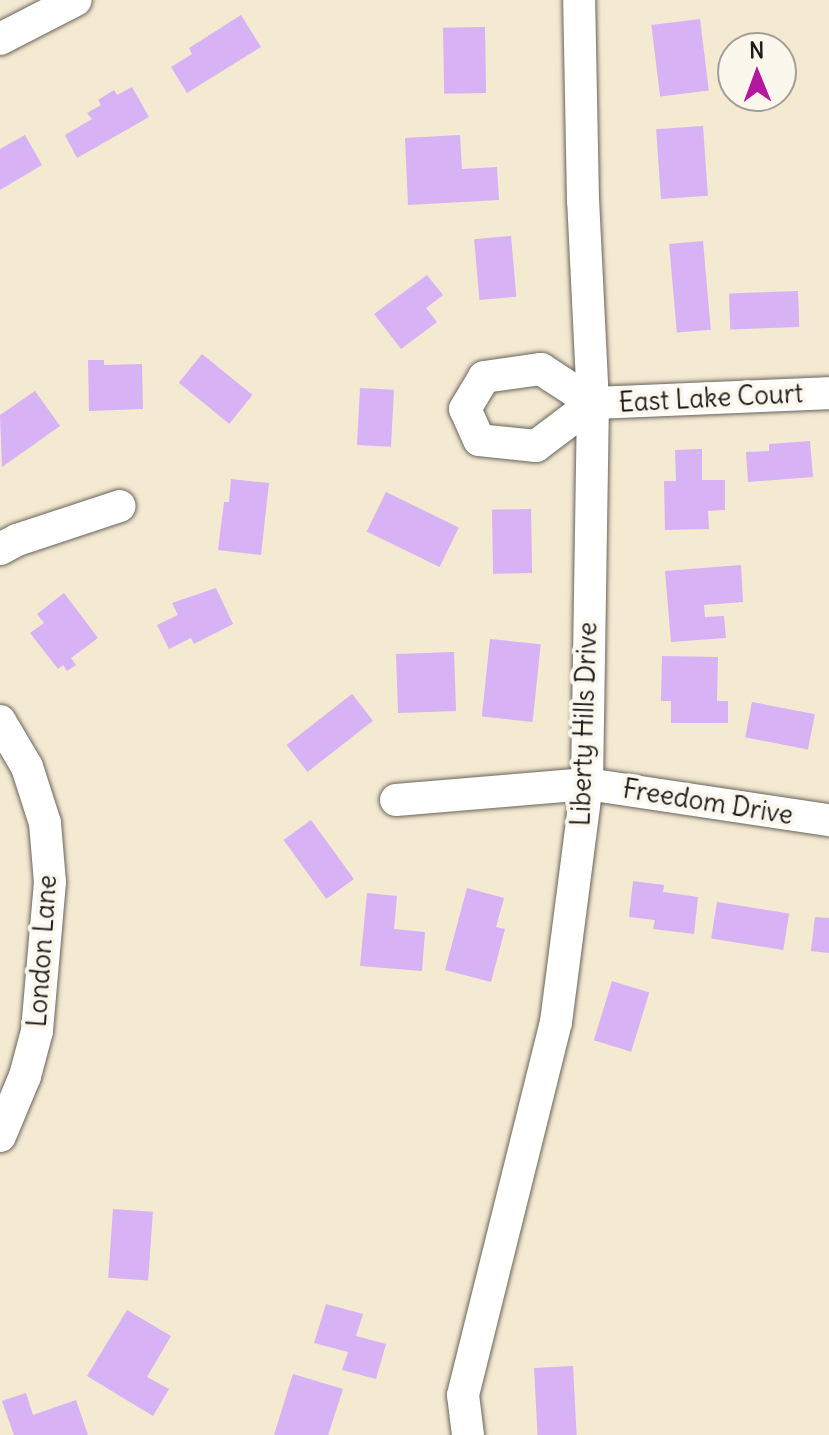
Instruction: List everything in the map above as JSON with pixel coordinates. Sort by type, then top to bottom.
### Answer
[{"type":"street","points":[[0,39],[76,0]]},
{"type":"street","name":"Liberty Hills Drive","points":[[468,1435],[463,1395],[556,1022],[587,784],[593,403],[583,201],[579,0]]},
{"type":"street","name":"East Lake Court","points":[[593,403],[829,393]]},
{"type":"street","points":[[0,549],[120,506]]},
{"type":"street","name":"London Lane","points":[[0,721],[27,767],[45,823],[50,882],[37,1031],[25,1076],[0,1136]]},
{"type":"street","name":"Freedom Drive","points":[[396,800],[587,784],[829,820]]},
{"type":"building","points":[[241,15],[261,47],[187,93],[171,67],[192,54],[189,48]]},
{"type":"building","points":[[700,19],[709,90],[660,96],[651,25]]},
{"type":"building","points":[[485,27],[486,93],[444,94],[443,28]]},
{"type":"building","points":[[132,87],[149,117],[77,158],[65,135],[92,119],[87,113],[101,105],[98,100],[114,90],[117,95]]},
{"type":"building","points":[[703,126],[708,196],[661,199],[656,129]]},
{"type":"building","points":[[25,135],[42,165],[0,190],[0,149]]},
{"type":"building","points":[[460,135],[462,169],[497,167],[499,200],[408,205],[405,138]]},
{"type":"building","points":[[511,236],[516,297],[479,300],[474,239]]},
{"type":"building","points":[[703,241],[711,330],[677,333],[669,244]]},
{"type":"building","points":[[427,275],[443,295],[426,308],[437,322],[401,349],[374,314]]},
{"type":"building","points":[[798,291],[799,327],[730,329],[729,293]]},
{"type":"building","points":[[202,354],[253,395],[229,424],[179,383]]},
{"type":"building","points":[[88,360],[104,360],[104,365],[142,364],[143,409],[89,411]]},
{"type":"building","points":[[360,388],[394,390],[391,447],[357,445]]},
{"type":"building","points":[[35,391],[60,426],[2,467],[0,415]]},
{"type":"building","points":[[810,441],[813,477],[748,482],[746,452],[769,451],[769,444]]},
{"type":"building","points":[[702,449],[702,480],[725,480],[725,510],[708,511],[709,529],[665,530],[664,481],[676,481],[675,450]]},
{"type":"building","points":[[231,479],[269,483],[261,555],[218,550],[224,502],[229,502]]},
{"type":"building","points":[[386,492],[459,528],[440,567],[367,532]]},
{"type":"building","points":[[531,509],[532,573],[493,574],[492,510]]},
{"type":"building","points":[[741,565],[743,602],[704,605],[705,617],[724,616],[726,638],[671,642],[665,571]]},
{"type":"building","points":[[216,588],[233,624],[194,644],[191,638],[169,649],[157,625],[178,615],[172,603]]},
{"type":"building","points":[[64,593],[98,638],[71,658],[76,665],[67,671],[63,665],[58,669],[30,633],[44,623],[37,614]]},
{"type":"building","points":[[490,639],[541,644],[533,722],[482,717]]},
{"type":"building","points":[[454,652],[456,711],[398,713],[396,654]]},
{"type":"building","points":[[662,656],[718,657],[717,701],[728,701],[728,723],[671,723],[671,701],[661,701]]},
{"type":"building","points":[[352,694],[373,721],[308,772],[287,745]]},
{"type":"building","points":[[752,702],[815,714],[808,750],[745,737]]},
{"type":"building","points":[[311,820],[354,879],[326,899],[283,840]]},
{"type":"building","points":[[633,881],[664,885],[663,892],[698,897],[694,934],[653,929],[655,920],[629,917]]},
{"type":"building","points":[[467,888],[504,898],[496,927],[505,929],[491,982],[445,970]]},
{"type":"building","points":[[367,893],[397,896],[394,929],[425,932],[422,971],[360,966]]},
{"type":"building","points":[[717,902],[789,913],[783,950],[711,939]]},
{"type":"building","points":[[815,917],[829,918],[829,953],[811,951]]},
{"type":"building","points":[[612,981],[649,992],[631,1052],[594,1040]]},
{"type":"building","points":[[113,1209],[153,1212],[148,1281],[108,1278]]},
{"type":"building","points":[[326,1304],[363,1314],[356,1336],[386,1344],[376,1379],[342,1370],[348,1352],[314,1343]]},
{"type":"building","points":[[127,1310],[171,1336],[147,1377],[169,1389],[153,1416],[87,1376]]},
{"type":"building","points":[[573,1366],[577,1435],[538,1435],[534,1368]]},
{"type":"building","points":[[293,1374],[343,1389],[328,1435],[274,1435]]},
{"type":"building","points":[[26,1393],[33,1415],[76,1400],[88,1435],[14,1435],[2,1401]]}]
